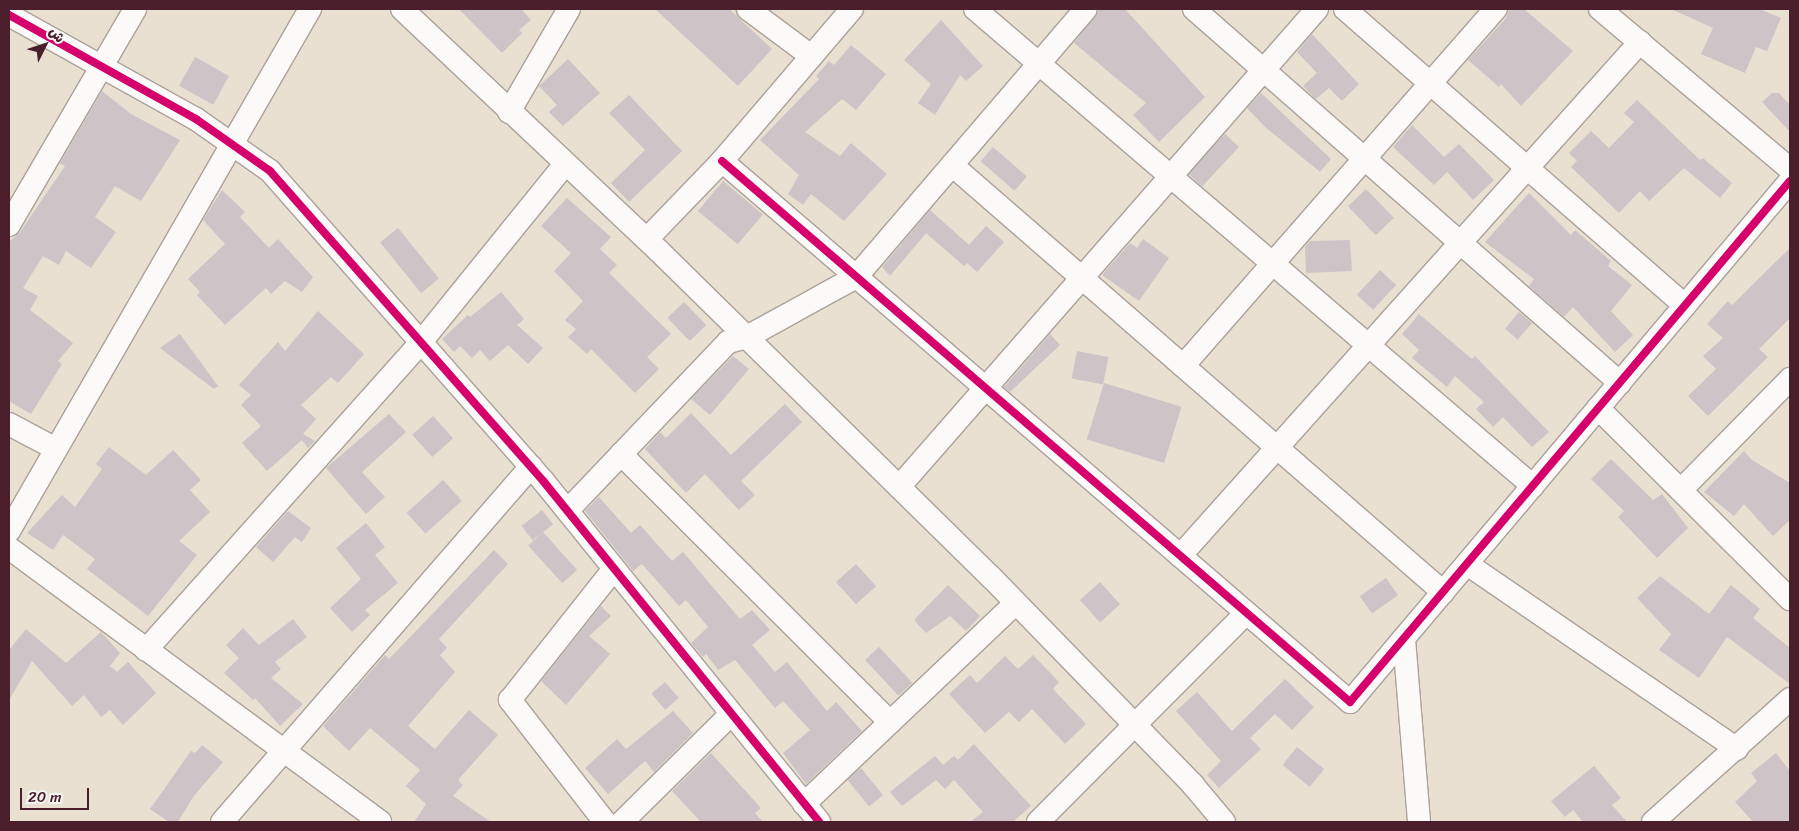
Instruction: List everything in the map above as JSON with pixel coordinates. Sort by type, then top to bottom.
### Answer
[{"type":"street","points":[[9,225],[135,9]]},
{"type":"street","points":[[9,530],[310,9]]},
{"type":"street","points":[[402,9],[509,112],[647,239],[1016,603],[1193,785],[1224,822]]},
{"type":"street","points":[[509,112],[569,9]]},
{"type":"street","points":[[748,9],[811,56]]},
{"type":"street","points":[[647,239],[722,161],[852,9]]},
{"type":"street","points":[[975,9],[1533,486]]},
{"type":"street","points":[[568,510],[728,342],[747,337],[856,277],[1086,9]]},
{"type":"street","points":[[1194,9],[1620,382]]},
{"type":"street","points":[[898,487],[1317,9]]},
{"type":"street","points":[[1346,9],[1685,306]]},
{"type":"street","points":[[1183,366],[1496,9]]},
{"type":"street","points":[[1600,9],[1790,169]]},
{"type":"street","points":[[10,17],[196,119],[270,171],[532,467],[818,822]]},
{"type":"street","points":[[1180,556],[1640,42]]},
{"type":"street","points":[[722,161],[1350,702],[1790,181]]},
{"type":"street","points":[[146,650],[421,342],[565,164]]},
{"type":"street","points":[[952,166],[1443,592]]},
{"type":"street","points":[[1681,490],[1790,379]]},
{"type":"street","points":[[1598,408],[1790,599]]},
{"type":"street","points":[[9,424],[56,449]]},
{"type":"street","points":[[622,454],[890,722]]},
{"type":"street","points":[[222,822],[532,467]]},
{"type":"street","points":[[9,548],[380,822]]},
{"type":"street","points":[[1467,564],[1737,749]]},
{"type":"street","points":[[604,822],[510,700],[614,568]]},
{"type":"street","points":[[804,804],[1016,603]]},
{"type":"street","points":[[1038,822],[1136,726],[1246,613]]},
{"type":"street","points":[[1404,639],[1419,822]]},
{"type":"street","points":[[1653,822],[1737,749],[1786,712]]},
{"type":"street","points":[[622,822],[731,714]]},
{"type":"building","points":[[459,9],[521,9],[531,20],[519,30],[522,33],[502,53]]},
{"type":"building","points":[[655,9],[729,9],[772,49],[738,86]]},
{"type":"building","points":[[1100,9],[1125,9],[1205,97],[1159,142],[1133,115],[1146,103],[1074,43]]},
{"type":"building","points":[[1509,9],[1524,9],[1573,51],[1521,106],[1501,84],[1499,87],[1468,60],[1506,18]]},
{"type":"building","points":[[1671,9],[1759,9],[1781,18],[1767,51],[1756,47],[1745,73],[1701,54],[1713,28]]},
{"type":"building","points":[[941,20],[983,66],[966,81],[960,75],[935,115],[918,103],[931,84],[904,60]]},
{"type":"building","points":[[1312,34],[1359,84],[1342,101],[1329,88],[1316,99],[1303,86],[1317,73],[1297,52]]},
{"type":"building","points":[[851,45],[886,74],[856,110],[842,99],[805,132],[840,156],[851,143],[887,174],[844,221],[811,194],[803,205],[788,194],[799,175],[760,140],[819,79],[816,76],[829,61],[834,65]]},
{"type":"building","points":[[195,57],[229,76],[213,105],[179,86]]},
{"type":"building","points":[[568,59],[600,93],[563,126],[549,112],[557,105],[539,86]]},
{"type":"building","points":[[102,91],[131,114],[180,140],[141,201],[115,186],[95,217],[116,232],[91,268],[66,251],[59,265],[43,256],[23,288],[38,296],[30,310],[73,343],[58,361],[62,364],[31,414],[9,401],[9,242],[20,232],[65,166],[60,163]]},
{"type":"building","points":[[1261,93],[1331,159],[1320,172],[1265,127],[1247,108]]},
{"type":"building","points":[[1772,93],[1779,93],[1790,105],[1790,132],[1762,102]]},
{"type":"building","points":[[629,95],[682,151],[629,202],[611,183],[645,150],[609,113]]},
{"type":"building","points":[[1637,100],[1700,160],[1703,158],[1732,183],[1720,198],[1684,168],[1649,201],[1640,191],[1619,213],[1571,167],[1577,161],[1569,153],[1591,131],[1609,148],[1634,122],[1624,113]]},
{"type":"building","points":[[1412,125],[1444,157],[1459,144],[1494,180],[1473,200],[1447,172],[1434,185],[1393,147]]},
{"type":"building","points":[[1225,134],[1239,147],[1202,186],[1188,173]]},
{"type":"building","points":[[993,147],[1027,177],[1014,191],[981,161]]},
{"type":"building","points":[[723,181],[763,214],[738,244],[698,211]]},
{"type":"building","points":[[1366,189],[1394,218],[1376,235],[1348,206]]},
{"type":"building","points":[[222,190],[245,212],[240,217],[269,248],[278,239],[313,277],[302,292],[285,281],[271,294],[266,288],[225,325],[197,295],[200,292],[188,279],[225,244],[203,220]]},
{"type":"building","points":[[1529,193],[1571,235],[1575,230],[1611,261],[1608,266],[1632,285],[1611,311],[1633,335],[1615,352],[1573,307],[1564,317],[1529,286],[1534,279],[1485,242]]},
{"type":"building","points":[[567,198],[611,237],[600,249],[617,265],[609,273],[671,334],[647,357],[659,369],[635,393],[591,349],[587,354],[568,337],[576,329],[565,320],[583,301],[554,271],[571,253],[541,226]]},
{"type":"building","points":[[930,210],[969,245],[986,226],[1004,242],[977,272],[967,263],[964,266],[926,233],[890,276],[882,267]]},
{"type":"building","points":[[398,228],[439,279],[421,293],[380,242]]},
{"type":"building","points":[[1143,239],[1169,258],[1139,301],[1102,275],[1130,243],[1137,248]]},
{"type":"building","points":[[1350,240],[1352,271],[1306,273],[1305,247],[1310,241]]},
{"type":"building","points":[[1790,248],[1790,318],[1759,349],[1768,357],[1708,416],[1688,396],[1716,369],[1703,356],[1723,338],[1707,324],[1728,301],[1732,305]]},
{"type":"building","points":[[1380,270],[1396,285],[1373,310],[1357,295]]},
{"type":"building","points":[[501,292],[524,319],[517,325],[543,348],[528,364],[508,345],[490,361],[480,350],[472,358],[460,346],[454,352],[442,339],[468,315],[470,317]]},
{"type":"building","points":[[684,302],[706,325],[690,341],[667,318]]},
{"type":"building","points":[[318,311],[364,354],[338,383],[331,377],[301,405],[316,419],[303,434],[315,441],[308,448],[302,440],[267,471],[242,443],[261,426],[241,405],[251,395],[239,385],[278,342],[285,351]]},
{"type":"building","points":[[1519,312],[1532,323],[1518,340],[1505,329]]},
{"type":"building","points":[[1419,314],[1472,359],[1475,356],[1549,432],[1532,447],[1503,417],[1493,427],[1476,409],[1484,402],[1455,376],[1447,387],[1412,358],[1419,350],[1402,334]]},
{"type":"building","points":[[180,334],[218,386],[214,389],[160,348]]},
{"type":"building","points":[[1050,334],[1060,345],[1010,392],[1004,387]]},
{"type":"building","points":[[1077,351],[1108,357],[1103,385],[1072,378]]},
{"type":"building","points":[[733,356],[749,369],[710,415],[691,399]]},
{"type":"building","points":[[1104,383],[1181,407],[1164,463],[1087,439]]},
{"type":"building","points":[[785,404],[802,422],[741,481],[755,495],[739,510],[705,474],[686,493],[645,449],[660,432],[666,438],[691,413],[731,455]]},
{"type":"building","points":[[389,414],[406,432],[362,472],[385,497],[366,514],[326,468]]},
{"type":"building","points":[[433,416],[453,438],[432,457],[412,435]]},
{"type":"building","points":[[109,447],[146,475],[173,450],[201,480],[190,490],[210,512],[179,541],[197,555],[148,616],[87,569],[95,559],[63,535],[53,550],[27,533],[62,495],[75,507],[102,469],[96,464]]},
{"type":"building","points":[[1744,451],[1752,460],[1790,483],[1790,520],[1773,536],[1744,504],[1734,516],[1704,492]]},
{"type":"building","points":[[1611,459],[1653,500],[1662,494],[1688,528],[1657,558],[1618,517],[1624,511],[1591,479]]},
{"type":"building","points":[[443,480],[462,501],[425,534],[407,513]]},
{"type":"building","points":[[599,497],[631,533],[640,525],[672,561],[683,552],[740,619],[752,610],[770,630],[752,645],[775,672],[787,662],[827,711],[836,702],[862,731],[806,784],[783,753],[810,730],[783,701],[775,708],[735,660],[718,670],[706,654],[703,657],[691,643],[708,627],[686,600],[679,606],[642,564],[633,571],[585,511]]},
{"type":"building","points":[[542,510],[553,524],[533,540],[522,526]]},
{"type":"building","points":[[288,511],[311,528],[302,542],[295,537],[273,562],[256,547]]},
{"type":"building","points":[[366,523],[385,547],[375,555],[398,583],[365,610],[370,615],[352,632],[330,608],[361,579],[336,548]]},
{"type":"building","points":[[543,532],[577,570],[562,583],[528,545]]},
{"type":"building","points":[[494,550],[508,564],[439,639],[447,648],[440,655],[455,672],[408,726],[435,749],[469,710],[498,735],[458,780],[463,785],[453,796],[491,822],[414,822],[426,804],[406,786],[420,770],[370,728],[349,751],[323,726],[385,655],[389,659]]},
{"type":"building","points":[[856,564],[876,586],[856,604],[836,582]]},
{"type":"building","points":[[1660,576],[1709,614],[1731,585],[1760,609],[1753,618],[1790,648],[1790,684],[1727,637],[1699,678],[1659,650],[1671,634],[1637,598]]},
{"type":"building","points":[[1386,578],[1398,595],[1372,614],[1360,596]]},
{"type":"building","points":[[1100,582],[1120,604],[1100,622],[1080,600]]},
{"type":"building","points":[[948,585],[980,616],[966,631],[950,616],[926,633],[914,620]]},
{"type":"building","points":[[601,606],[611,616],[589,636],[610,654],[566,705],[541,681]]},
{"type":"building","points":[[293,619],[307,637],[275,662],[281,669],[271,678],[303,704],[280,726],[255,698],[253,700],[224,673],[239,658],[226,645],[243,628],[259,645]]},
{"type":"building","points":[[26,629],[66,663],[101,632],[120,653],[110,666],[117,672],[128,662],[156,693],[123,725],[110,710],[101,717],[84,695],[72,706],[32,661],[9,700],[9,650]]},
{"type":"building","points":[[879,647],[912,683],[899,696],[865,660]]},
{"type":"building","points":[[1033,655],[1059,682],[1053,689],[1086,724],[1065,744],[1032,709],[1019,722],[1009,712],[985,733],[949,694],[970,675],[977,683],[1005,656],[1018,669]]},
{"type":"building","points":[[1285,679],[1314,707],[1292,730],[1275,714],[1250,738],[1261,749],[1219,788],[1207,775],[1221,761],[1176,711],[1197,692],[1232,731]]},
{"type":"building","points":[[665,682],[679,698],[665,710],[651,694]]},
{"type":"building","points":[[673,711],[693,733],[654,772],[645,761],[608,794],[585,768],[617,739],[626,749]]},
{"type":"building","points":[[974,744],[1031,806],[1013,822],[970,822],[983,812],[954,780],[945,789],[936,780],[902,806],[890,792],[935,756],[943,765],[954,756],[958,760]]},
{"type":"building","points":[[202,745],[223,762],[193,797],[178,822],[169,822],[150,809],[191,751],[195,753]]},
{"type":"building","points":[[1297,747],[1324,769],[1310,787],[1283,765]]},
{"type":"building","points":[[711,753],[761,808],[755,813],[763,822],[701,822],[672,791]]},
{"type":"building","points":[[1776,753],[1790,771],[1790,822],[1753,822],[1735,802],[1757,781],[1751,773]]},
{"type":"building","points":[[1594,766],[1621,798],[1612,805],[1627,822],[1583,822],[1573,810],[1565,817],[1551,801]]},
{"type":"building","points":[[861,768],[883,795],[869,807],[847,779]]},
{"type":"cycle path","points":[[9,15],[196,119],[270,171],[544,482],[819,822]]},
{"type":"cycle path","points":[[722,161],[1350,702],[1790,181]]}]
